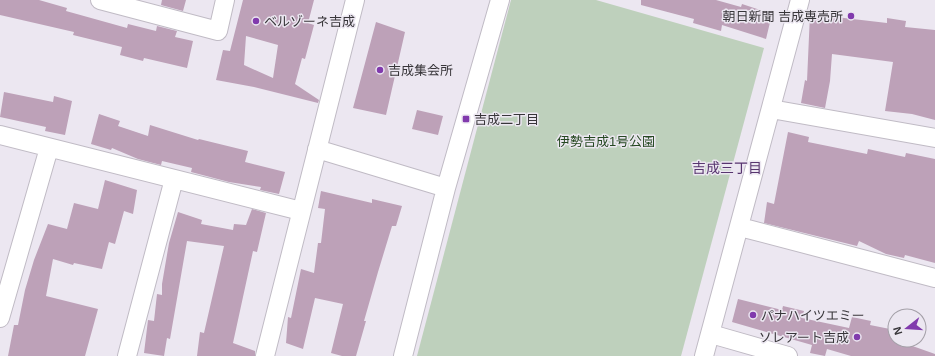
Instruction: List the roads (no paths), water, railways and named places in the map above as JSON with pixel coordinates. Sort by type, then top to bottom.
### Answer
[{"type":"street","points":[[100,0],[218,31],[225,0]]},
{"type":"street","points":[[271,355],[301,211],[355,0]]},
{"type":"street","points":[[403,356],[446,188],[500,0]]},
{"type":"street","points":[[704,356],[800,0]]},
{"type":"street","points":[[771,109],[935,138]]},
{"type":"street","points":[[0,135],[301,211]]},
{"type":"street","points":[[0,318],[49,148]]},
{"type":"street","points":[[317,149],[446,188]]},
{"type":"street","points":[[127,356],[174,179]]},
{"type":"street","points":[[740,227],[935,278]]},
{"type":"street","points":[[711,334],[788,356]]},
{"type":"place","name":"朝日新聞 吉成専売所","points":[[851,16]]},
{"type":"place","name":"ベルゾーネ吉成","points":[[256,21]]},
{"type":"place","name":"吉成集会所","points":[[380,70]]},
{"type":"place","name":"吉成二丁目","points":[[466,119]]},
{"type":"place","name":"パナハイツエミー","points":[[753,315]]},
{"type":"place","name":"ソレアート吉成","points":[[857,337]]},
{"type":"district","name":"吉成三丁目","points":[[727,168]]},
{"type":"park label","name":"伊勢吉成1号公園","points":[[606,141]]}]
